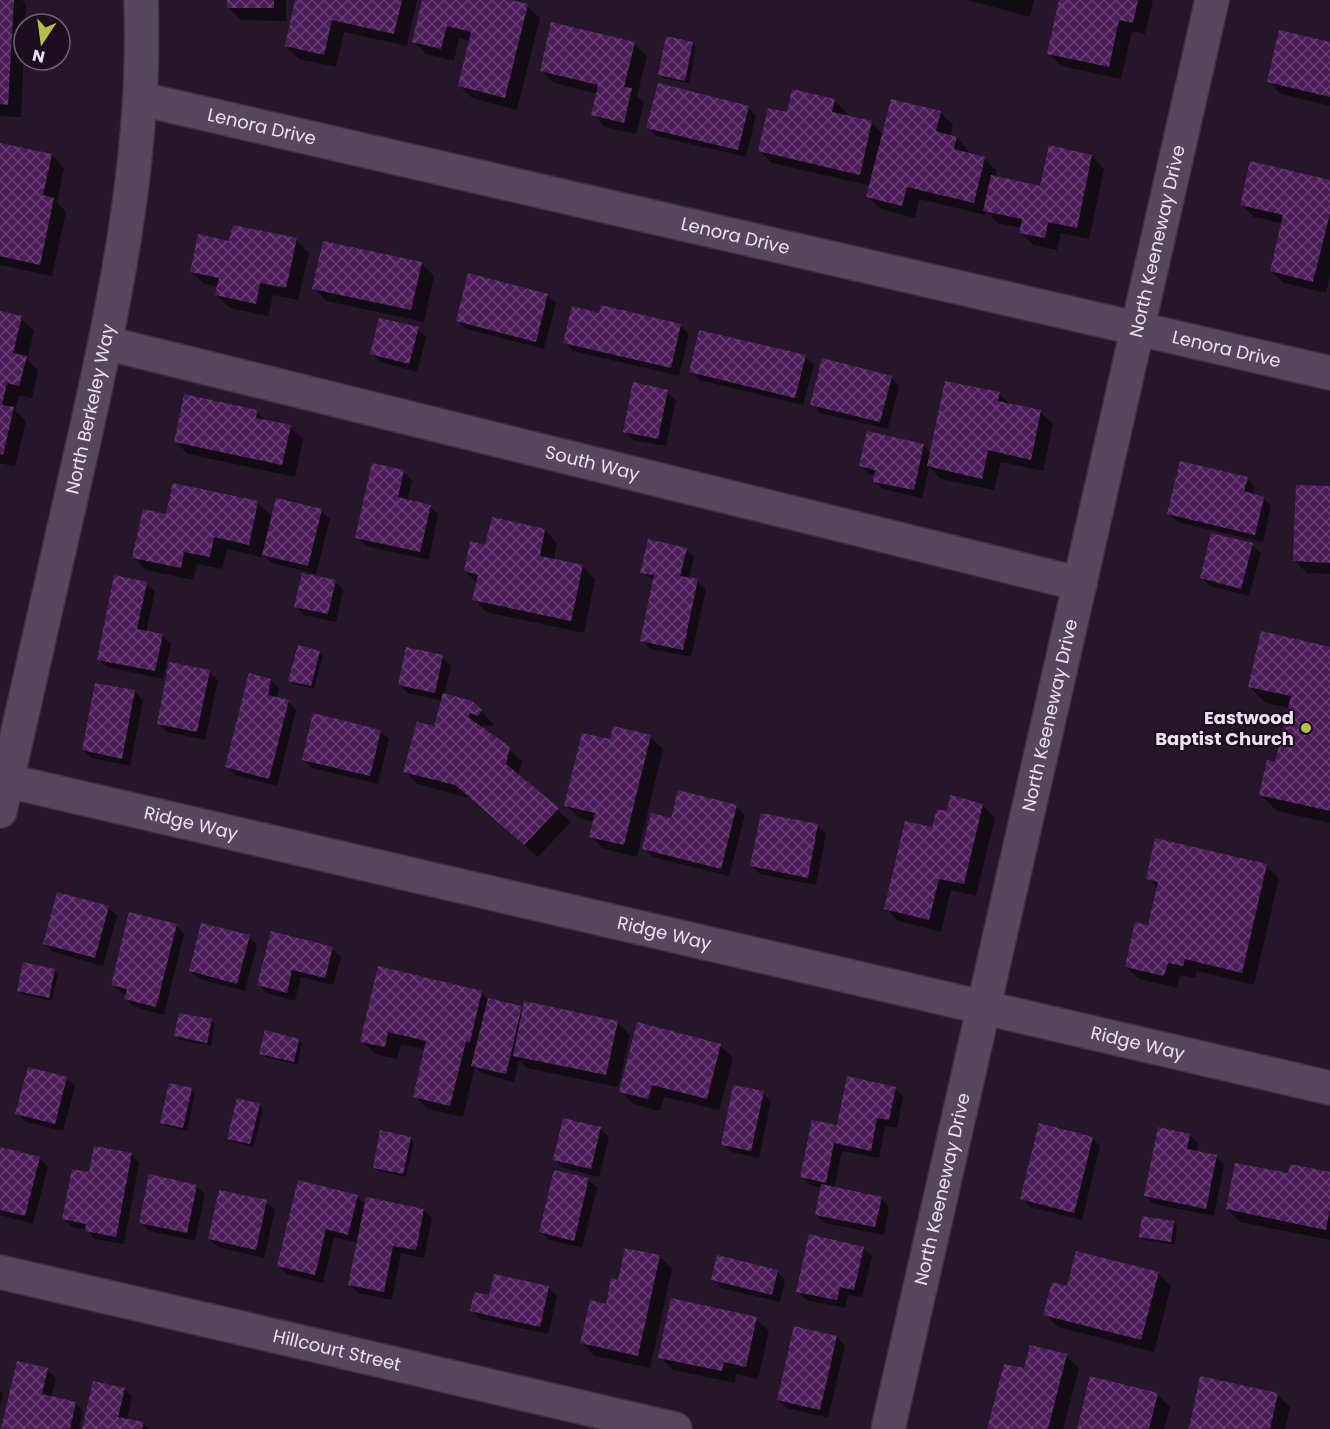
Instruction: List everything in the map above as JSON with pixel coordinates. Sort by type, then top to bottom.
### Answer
[{"type":"street","name":"North Berkeley Way","points":[[0,812],[4,779],[106,343],[126,219],[141,99],[141,0]]},
{"type":"street","name":"North Keeneway Drive","points":[[888,1429],[1212,0]]},
{"type":"street","name":"Lenora Drive","points":[[141,99],[1330,373]]},
{"type":"street","name":"South Way","points":[[106,343],[1080,584]]},
{"type":"street","name":"Ridge Way","points":[[4,779],[983,1009],[1330,1088]]},
{"type":"street","name":"Hillcourt Street","points":[[0,1272],[675,1429]]},
{"type":"building","points":[[0,0],[14,0],[8,105],[0,104]]},
{"type":"building","points":[[227,0],[274,0],[274,8],[227,8]]},
{"type":"building","points":[[295,0],[402,0],[394,34],[332,20],[324,55],[285,46]]},
{"type":"building","points":[[422,0],[511,0],[528,4],[505,98],[458,86],[471,32],[447,26],[441,49],[412,42]]},
{"type":"building","points":[[1059,0],[1138,0],[1133,23],[1119,20],[1109,67],[1047,54]]},
{"type":"building","points":[[551,22],[635,42],[624,87],[632,88],[624,123],[591,115],[598,85],[540,71]]},
{"type":"building","points":[[1279,30],[1330,42],[1330,97],[1267,82]]},
{"type":"building","points":[[666,36],[693,42],[685,81],[658,75]]},
{"type":"building","points":[[658,83],[749,106],[738,150],[646,128]]},
{"type":"building","points":[[792,89],[835,99],[832,112],[872,121],[860,175],[758,151],[768,108],[787,112]]},
{"type":"building","points":[[891,99],[941,111],[936,131],[957,137],[954,149],[985,157],[974,203],[907,187],[902,206],[866,197]]},
{"type":"building","points":[[0,143],[52,154],[43,195],[54,198],[40,265],[0,256]]},
{"type":"building","points":[[1049,145],[1092,155],[1077,228],[1048,222],[1045,238],[1019,233],[1022,219],[983,211],[991,175],[1040,186]]},
{"type":"building","points":[[1250,161],[1330,180],[1330,213],[1313,282],[1270,271],[1283,215],[1240,205]]},
{"type":"building","points":[[233,225],[297,238],[286,288],[260,283],[256,304],[215,295],[219,278],[190,272],[198,234],[229,241]]},
{"type":"building","points":[[323,241],[422,262],[411,310],[312,289]]},
{"type":"building","points":[[468,273],[548,294],[536,342],[456,321]]},
{"type":"building","points":[[601,305],[681,324],[671,368],[563,343],[572,306],[599,313]]},
{"type":"building","points":[[0,311],[22,316],[13,353],[27,356],[19,386],[7,383],[2,405],[14,407],[3,455],[0,454]]},
{"type":"building","points":[[379,318],[419,327],[409,364],[370,354]]},
{"type":"building","points":[[699,330],[806,355],[795,398],[689,372]]},
{"type":"building","points":[[822,358],[892,376],[880,422],[810,405]]},
{"type":"building","points":[[945,381],[1000,392],[998,401],[1041,410],[1031,460],[988,450],[982,479],[927,466]]},
{"type":"building","points":[[633,382],[668,390],[658,439],[623,432]]},
{"type":"building","points":[[184,394],[257,410],[256,418],[291,425],[282,465],[174,442]]},
{"type":"building","points":[[867,431],[924,444],[914,490],[873,482],[875,470],[859,466]]},
{"type":"building","points":[[1180,461],[1248,477],[1244,491],[1264,497],[1255,535],[1167,514]]},
{"type":"building","points":[[372,463],[404,470],[398,497],[431,505],[420,552],[355,538]]},
{"type":"building","points":[[173,483],[258,501],[249,545],[214,537],[210,557],[184,552],[181,568],[132,558],[143,509],[166,514]]},
{"type":"building","points":[[1296,485],[1330,486],[1330,563],[1293,561]]},
{"type":"building","points":[[276,498],[322,509],[308,566],[262,555]]},
{"type":"building","points":[[492,517],[545,529],[540,556],[583,565],[571,621],[472,600],[478,575],[464,571],[470,541],[485,545]]},
{"type":"building","points":[[1211,533],[1253,543],[1241,589],[1200,578]]},
{"type":"building","points":[[648,539],[687,548],[680,576],[698,579],[683,650],[640,641],[654,575],[640,573]]},
{"type":"building","points":[[302,573],[336,580],[328,614],[294,607]]},
{"type":"building","points":[[114,575],[147,582],[137,629],[163,634],[155,671],[97,660]]},
{"type":"building","name":"Eastwood Baptist Church","points":[[1261,631],[1330,647],[1330,811],[1259,795],[1267,760],[1275,762],[1291,696],[1248,687]]},
{"type":"building","points":[[298,645],[320,651],[311,686],[288,681]]},
{"type":"building","points":[[406,647],[443,655],[435,693],[398,685]]},
{"type":"building","points":[[169,662],[210,670],[197,732],[157,724]]},
{"type":"building","points":[[249,673],[271,679],[268,695],[289,700],[269,779],[225,767]]},
{"type":"building","points":[[95,683],[135,690],[122,759],[82,750]]},
{"type":"building","points":[[443,693],[472,701],[482,710],[478,716],[470,713],[468,717],[510,747],[506,764],[559,808],[524,845],[455,785],[403,772],[417,722],[434,726]]},
{"type":"building","points":[[313,713],[381,730],[370,776],[302,760]]},
{"type":"building","points":[[613,726],[651,735],[624,845],[589,837],[595,813],[564,806],[582,733],[610,739]]},
{"type":"building","points":[[678,790],[737,805],[721,869],[642,849],[651,813],[671,818]]},
{"type":"building","points":[[950,795],[983,804],[964,884],[939,879],[929,920],[884,909],[905,821],[932,827],[937,809],[947,811]]},
{"type":"building","points":[[761,813],[818,824],[808,878],[750,866]]},
{"type":"building","points":[[1155,838],[1267,864],[1242,973],[1185,959],[1183,966],[1168,963],[1164,976],[1125,967],[1135,922],[1148,925],[1158,882],[1146,879]]},
{"type":"building","points":[[57,892],[109,906],[95,958],[43,944]]},
{"type":"building","points":[[129,912],[177,924],[156,1007],[124,999],[127,989],[111,985]]},
{"type":"building","points":[[201,923],[250,935],[237,984],[189,971]]},
{"type":"building","points":[[271,931],[333,947],[325,978],[292,970],[287,993],[257,985]]},
{"type":"building","points":[[23,962],[55,969],[49,998],[17,991]]},
{"type":"building","points":[[378,966],[482,991],[470,1042],[466,1041],[450,1106],[413,1097],[426,1041],[388,1032],[385,1047],[360,1042]]},
{"type":"building","points":[[488,998],[522,1006],[506,1074],[471,1066]]},
{"type":"building","points":[[524,1001],[618,1021],[606,1075],[513,1056]]},
{"type":"building","points":[[179,1013],[212,1019],[207,1043],[174,1036]]},
{"type":"building","points":[[637,1022],[721,1044],[707,1099],[652,1085],[648,1099],[619,1092]]},
{"type":"building","points":[[265,1030],[299,1039],[294,1062],[259,1054]]},
{"type":"building","points":[[28,1067],[67,1077],[55,1124],[15,1114]]},
{"type":"building","points":[[847,1076],[896,1087],[889,1120],[877,1118],[871,1151],[834,1143],[826,1183],[800,1177],[812,1120],[837,1125]]},
{"type":"building","points":[[169,1083],[192,1088],[183,1128],[160,1123]]},
{"type":"building","points":[[733,1085],[764,1091],[751,1151],[721,1145]]},
{"type":"building","points":[[237,1098],[260,1104],[250,1144],[227,1139]]},
{"type":"building","points":[[563,1118],[601,1127],[591,1169],[553,1160]]},
{"type":"building","points":[[1039,1123],[1093,1137],[1074,1213],[1020,1199]]},
{"type":"building","points":[[1158,1127],[1190,1134],[1187,1149],[1217,1155],[1206,1209],[1144,1196]]},
{"type":"building","points":[[380,1130],[411,1137],[403,1174],[373,1168]]},
{"type":"building","points":[[94,1146],[132,1153],[116,1237],[85,1231],[86,1224],[62,1219],[72,1169],[89,1172]]},
{"type":"building","points":[[0,1147],[40,1157],[25,1216],[0,1210]]},
{"type":"building","points":[[1235,1163],[1288,1173],[1290,1164],[1330,1172],[1330,1209],[1326,1230],[1226,1209]]},
{"type":"building","points":[[554,1170],[589,1178],[574,1241],[539,1232]]},
{"type":"building","points":[[149,1174],[197,1185],[187,1233],[139,1223]]},
{"type":"building","points":[[298,1180],[358,1195],[348,1235],[326,1229],[315,1275],[277,1266]]},
{"type":"building","points":[[821,1184],[882,1197],[875,1227],[815,1215]]},
{"type":"building","points":[[219,1190],[267,1200],[256,1250],[208,1239]]},
{"type":"building","points":[[366,1197],[424,1209],[416,1250],[393,1246],[384,1292],[348,1285]]},
{"type":"building","points":[[1142,1216],[1174,1221],[1171,1242],[1139,1237]]},
{"type":"building","points":[[809,1234],[864,1247],[854,1290],[840,1287],[837,1300],[796,1292]]},
{"type":"building","points":[[625,1248],[660,1255],[638,1356],[580,1343],[590,1300],[606,1304],[611,1278],[618,1280]]},
{"type":"building","points":[[1076,1251],[1159,1272],[1141,1340],[1043,1315],[1052,1282],[1067,1286]]},
{"type":"building","points":[[717,1255],[778,1270],[772,1295],[711,1280]]},
{"type":"building","points":[[494,1274],[549,1286],[540,1327],[470,1311],[474,1292],[489,1295]]},
{"type":"building","points":[[671,1298],[757,1317],[746,1367],[724,1362],[722,1371],[658,1358]]},
{"type":"building","points":[[794,1326],[837,1336],[820,1410],[777,1400]]},
{"type":"building","points":[[1030,1345],[1067,1354],[1048,1429],[987,1429],[1004,1364],[1024,1368]]},
{"type":"building","points":[[17,1361],[48,1368],[42,1394],[76,1402],[70,1429],[1,1429]]},
{"type":"building","points":[[1090,1376],[1158,1393],[1149,1429],[1077,1429]]},
{"type":"building","points":[[1200,1376],[1278,1393],[1270,1429],[1189,1429]]},
{"type":"building","points":[[93,1381],[125,1388],[118,1417],[144,1422],[142,1429],[82,1429]]},
{"type":"place","name":"Eastwood Baptist Church","points":[[1306,728]]}]
